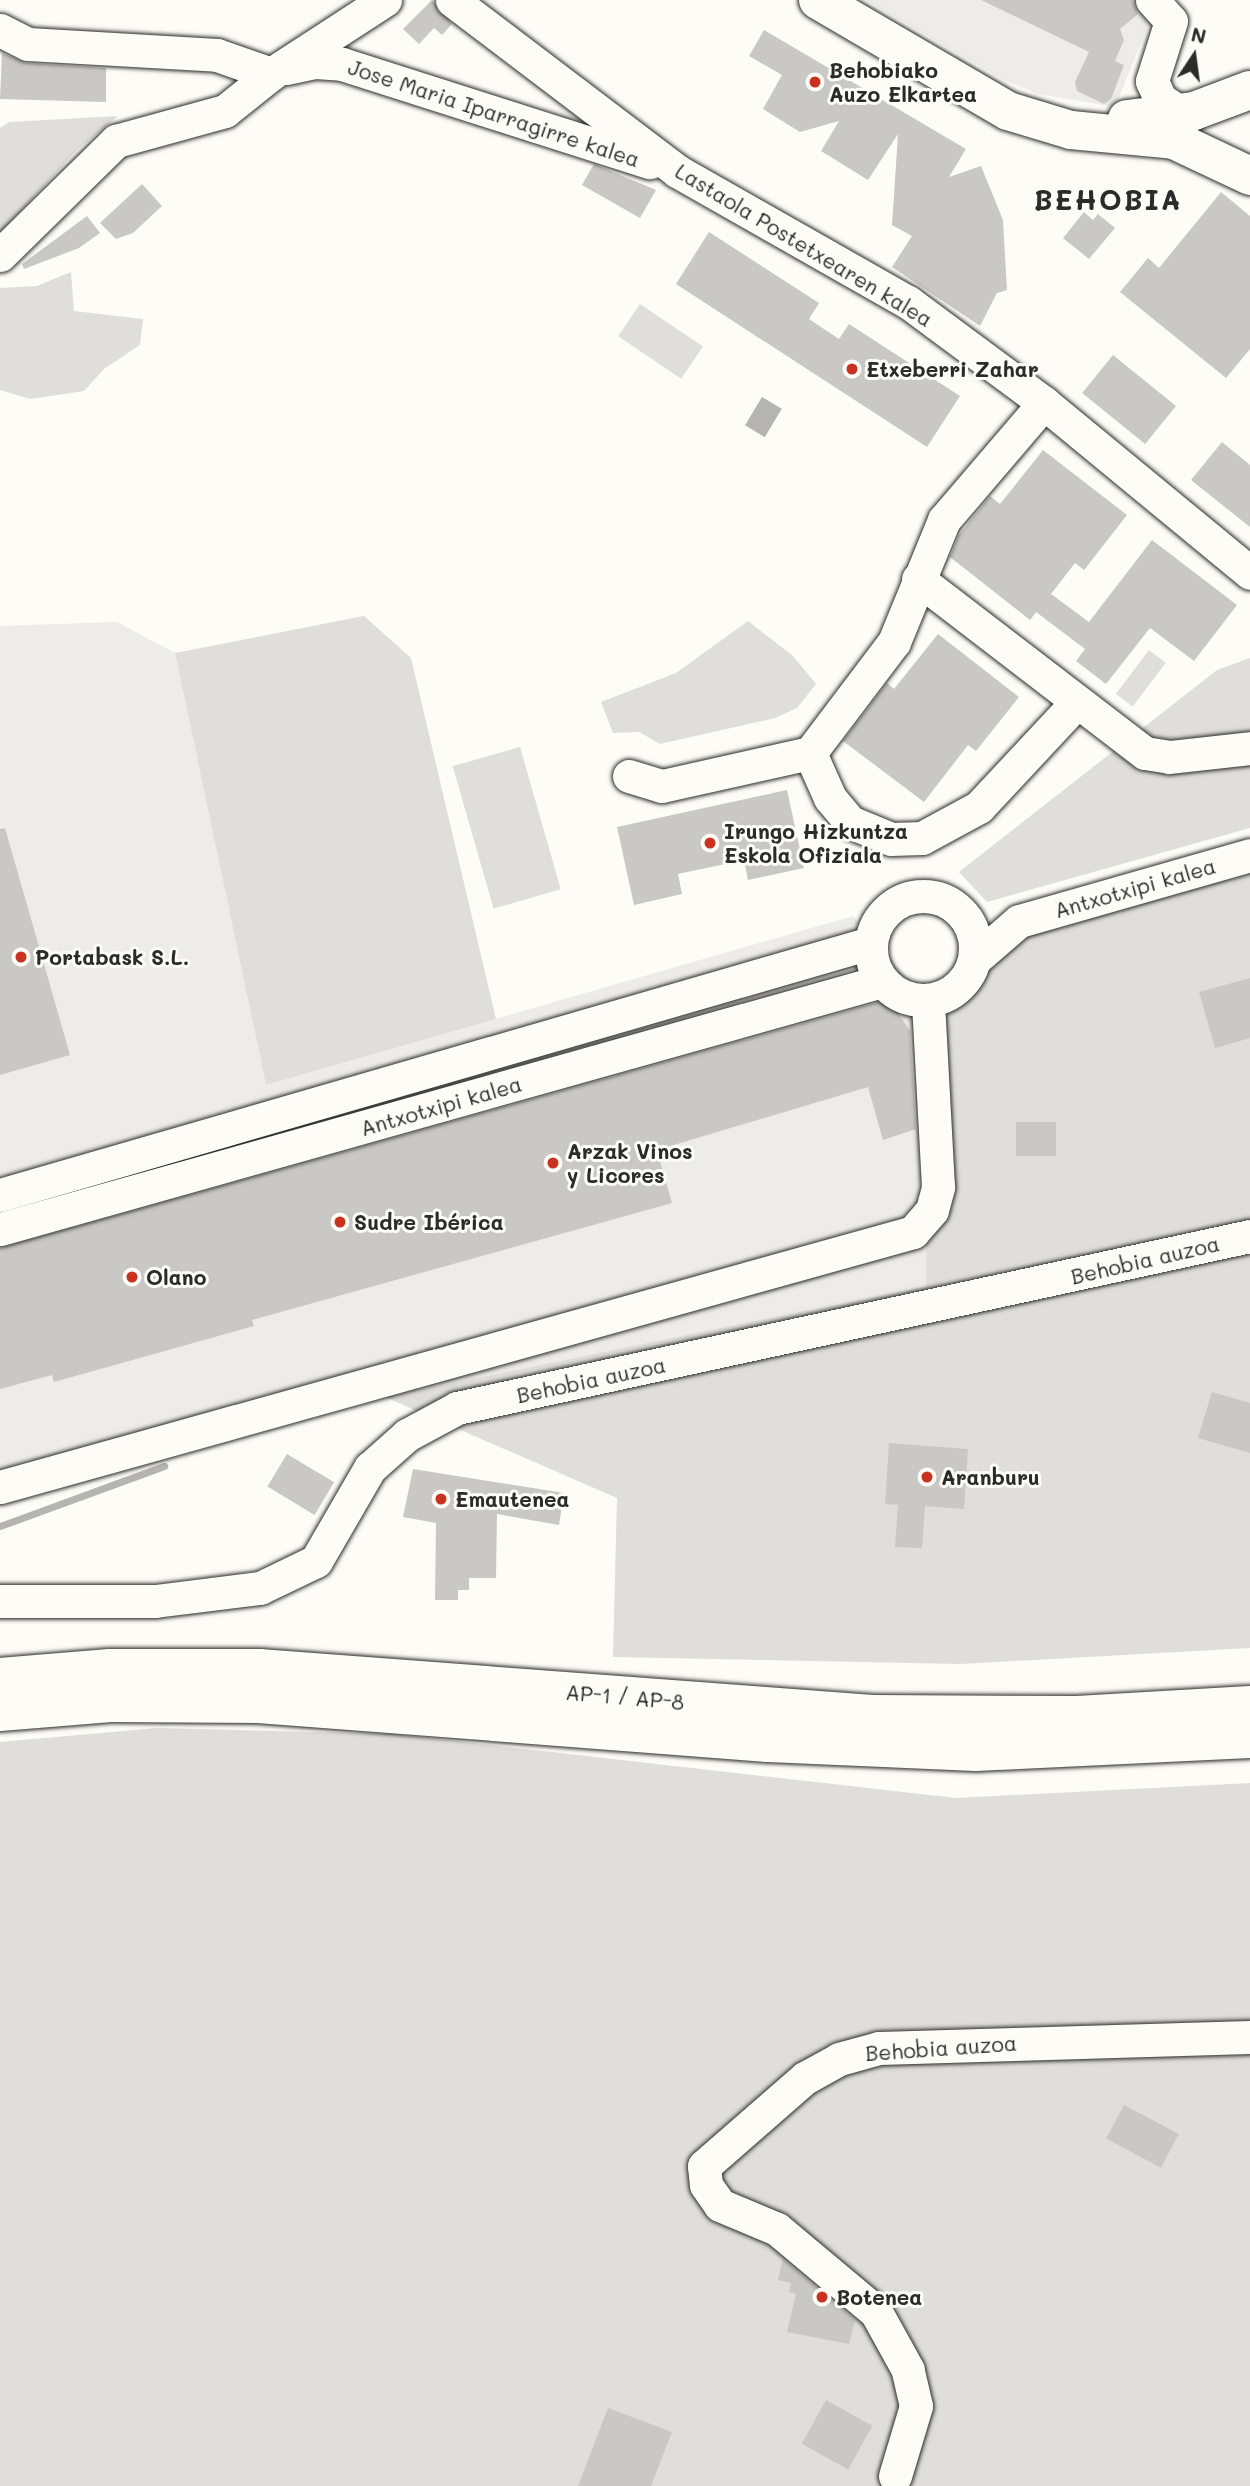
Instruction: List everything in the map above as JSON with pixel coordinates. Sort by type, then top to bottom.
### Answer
[{"type":"main road","points":[[818,0],[1008,111],[1071,130],[1174,140],[1250,176]]},
{"type":"main road","points":[[846,0],[1023,101],[1108,118],[1181,113],[1250,90]]},
{"type":"main road","name":"AP-1 / AP-8","points":[[0,1676],[110,1668],[259,1668],[872,1714],[1179,1710],[1250,1705]]},
{"type":"main road","points":[[1179,1710],[1250,1690]]},
{"type":"main road","name":"AP-1 / AP-8","points":[[0,1712],[111,1703],[258,1704],[872,1748],[1153,1746],[1250,1739]]},
{"type":"main road","points":[[1153,1746],[1250,1753]]},
{"type":"street","points":[[0,255],[116,141],[140,131],[209,118],[385,0]]},
{"type":"street","name":"Lastaola Postetxearen kalea","points":[[452,0],[677,171],[908,302],[1044,403],[1250,573]]},
{"type":"street","points":[[1161,11],[1152,81],[1160,99],[1181,113]]},
{"type":"street","points":[[0,30],[28,44],[217,55],[271,74]]},
{"type":"street","name":"Jose Maria Iparragirre kalea","points":[[271,74],[315,62],[342,64],[677,171]]},
{"type":"street","points":[[629,776],[662,786],[810,753],[894,642],[943,520],[1044,403]]},
{"type":"street","points":[[918,579],[1145,752],[1169,757],[1250,748]]},
{"type":"street","points":[[810,753],[830,798],[849,822],[891,839],[922,838],[979,807],[1077,702]]},
{"type":"street","name":"Antxotxipi kalea","points":[[975,959],[1019,921],[1250,855]]},
{"type":"street","points":[[929,896],[960,911],[975,941],[975,959],[966,980],[951,993],[929,1001],[903,996],[882,981],[870,943],[876,924],[898,902],[929,896]]},
{"type":"street","name":"Antxotxipi kalea","points":[[960,911],[1019,921]]},
{"type":"street","name":"Antxotxipi kalea","points":[[0,1195],[870,943]]},
{"type":"street","name":"Antxotxipi kalea","points":[[0,1229],[882,981]]},
{"type":"street","points":[[0,1487],[913,1232],[932,1210],[938,1187],[929,1001]]},
{"type":"street","name":"Behobia auzoa","points":[[0,1601],[155,1601],[260,1588],[316,1561],[370,1468],[407,1435],[457,1408],[1250,1236]]},
{"type":"street","name":"Behobia auzoa","points":[[895,2476],[916,2406],[908,2370],[876,2312],[777,2229],[720,2205],[706,2185],[704,2166],[805,2078],[839,2059],[879,2048],[1250,2036]]},
{"type":"shaded area","points":[[866,0],[1144,0],[1154,11],[1115,107],[1038,94],[1002,79]]},
{"type":"shaded area","points":[[118,116],[77,150],[0,233],[0,128],[9,122]]},
{"type":"shaded area","points":[[71,272],[74,311],[143,319],[140,345],[104,369],[84,391],[30,399],[0,390],[0,288],[37,286]]},
{"type":"shaded area","points":[[640,304],[703,346],[681,379],[618,336]]},
{"type":"shaded area","points":[[762,397],[782,409],[765,437],[745,425]]},
{"type":"shaded area","points":[[364,616],[411,658],[496,1019],[266,1085],[175,653]]},
{"type":"shaded area","points":[[748,621],[793,656],[816,684],[797,708],[775,718],[660,744],[639,732],[613,733],[601,702],[676,673]]},
{"type":"shaded area","points":[[117,622],[175,653],[266,1085],[853,916],[928,1001],[926,1286],[189,1439],[0,1496],[0,626]]},
{"type":"shaded area","points":[[1149,650],[1166,663],[1133,707],[1116,694]]},
{"type":"shaded area","points":[[1250,658],[1250,828],[987,902],[959,872],[1217,670]]},
{"type":"shaded area","points":[[520,747],[561,889],[494,909],[453,766]]},
{"type":"shaded area","points":[[1250,874],[1250,1648],[960,1664],[613,1657],[617,1498],[385,1397],[926,1286],[928,1001],[1021,936]]},
{"type":"shaded area","points":[[157,1728],[393,1734],[956,1798],[1250,1783],[1250,2486],[0,2486],[0,1742]]},
{"type":"building","points":[[432,0],[452,24],[442,35],[434,28],[419,44],[403,29]]},
{"type":"building","points":[[981,0],[1133,0],[1138,14],[1120,29],[1124,40],[1115,61],[1124,65],[1111,99],[1104,104],[1077,91],[1075,82],[1089,52]]},
{"type":"building","points":[[764,30],[966,149],[949,177],[981,166],[1003,220],[1007,290],[997,293],[980,326],[892,267],[912,236],[892,225],[898,134],[868,180],[821,151],[839,121],[800,132],[763,109],[782,75],[749,56]]},
{"type":"building","points":[[2,53],[26,63],[106,68],[106,102],[0,99]]},
{"type":"building","points":[[594,164],[656,190],[640,218],[582,185]]},
{"type":"building","points":[[142,184],[162,206],[133,233],[116,239],[100,223]]},
{"type":"building","points":[[1221,192],[1250,216],[1250,349],[1226,378],[1120,292],[1148,258],[1159,268]]},
{"type":"building","points":[[1084,212],[1093,220],[1098,214],[1115,228],[1089,259],[1063,238]]},
{"type":"building","points":[[87,216],[100,233],[79,248],[24,269],[22,264]]},
{"type":"building","points":[[709,232],[819,303],[809,319],[839,339],[849,324],[960,396],[927,447],[676,284]]},
{"type":"building","points":[[1113,355],[1176,406],[1145,444],[1082,393]]},
{"type":"building","points":[[1222,442],[1250,465],[1250,527],[1191,480]]},
{"type":"building","points":[[1043,450],[1127,515],[1084,570],[1075,563],[1051,594],[1089,622],[1152,540],[1237,605],[1194,661],[1150,628],[1106,684],[1076,661],[1085,649],[1036,612],[1030,620],[950,557],[959,535],[990,496],[1000,504]]},
{"type":"building","points":[[938,634],[1019,697],[976,751],[968,745],[924,802],[843,741],[887,683],[894,689]]},
{"type":"building","name":"Irungo Hizkuntza Eskola Ofiziala","points":[[787,790],[804,868],[748,880],[744,860],[678,874],[682,894],[634,905],[617,827]]},
{"type":"building","name":"Portabask S.L.","points":[[5,828],[70,1055],[0,1075],[0,829]]},
{"type":"building","points":[[1250,978],[1250,1038],[1215,1048],[1199,992]]},
{"type":"building","points":[[880,1002],[896,1010],[910,1031],[916,1129],[883,1140],[868,1087],[657,1150],[672,1203],[252,1320],[254,1326],[54,1382],[52,1375],[0,1389],[0,1248]]},
{"type":"building","points":[[1016,1122],[1056,1122],[1056,1156],[1016,1156]]},
{"type":"building","points":[[1212,1392],[1250,1403],[1250,1453],[1198,1438]]},
{"type":"building","name":"Aranburu","points":[[889,1443],[968,1449],[964,1509],[925,1506],[922,1548],[895,1547],[898,1505],[885,1504]]},
{"type":"building","points":[[287,1454],[334,1482],[315,1515],[267,1487]]},
{"type":"building","points":[[413,1469],[564,1493],[559,1525],[497,1514],[496,1578],[469,1578],[469,1590],[458,1590],[458,1600],[435,1600],[436,1523],[403,1517]]},
{"type":"building","points":[[1124,2105],[1179,2134],[1161,2168],[1106,2139]]},
{"type":"building","name":"Botenea","points":[[783,2259],[855,2320],[849,2344],[787,2332],[796,2294],[789,2292],[791,2283],[778,2280]]},
{"type":"building","points":[[826,2400],[872,2426],[848,2469],[802,2444]]},
{"type":"building","points":[[608,2408],[672,2432],[651,2486],[578,2486]]},
{"type":"waterway","points":[[0,1526],[164,1466]]},
{"type":"place","name":"Behobiako Auzo Elkartea","points":[[815,82]]},
{"type":"place","name":"Etxeberri Zahar","points":[[852,369]]},
{"type":"place","name":"Irungo Hizkuntza Eskola Ofiziala","points":[[710,843]]},
{"type":"place","name":"Portabask S.L.","points":[[21,957]]},
{"type":"place","name":"Arzak Vinos y Licores","points":[[553,1163]]},
{"type":"place","name":"Sudre Ibérica","points":[[340,1222]]},
{"type":"place","name":"Olano","points":[[132,1277]]},
{"type":"place","name":"Aranburu","points":[[927,1477]]},
{"type":"place","name":"Emautenea","points":[[441,1499]]},
{"type":"place","name":"Botenea","points":[[822,2297]]},
{"type":"district","name":"BEHOBIA","points":[[1108,199]]}]
